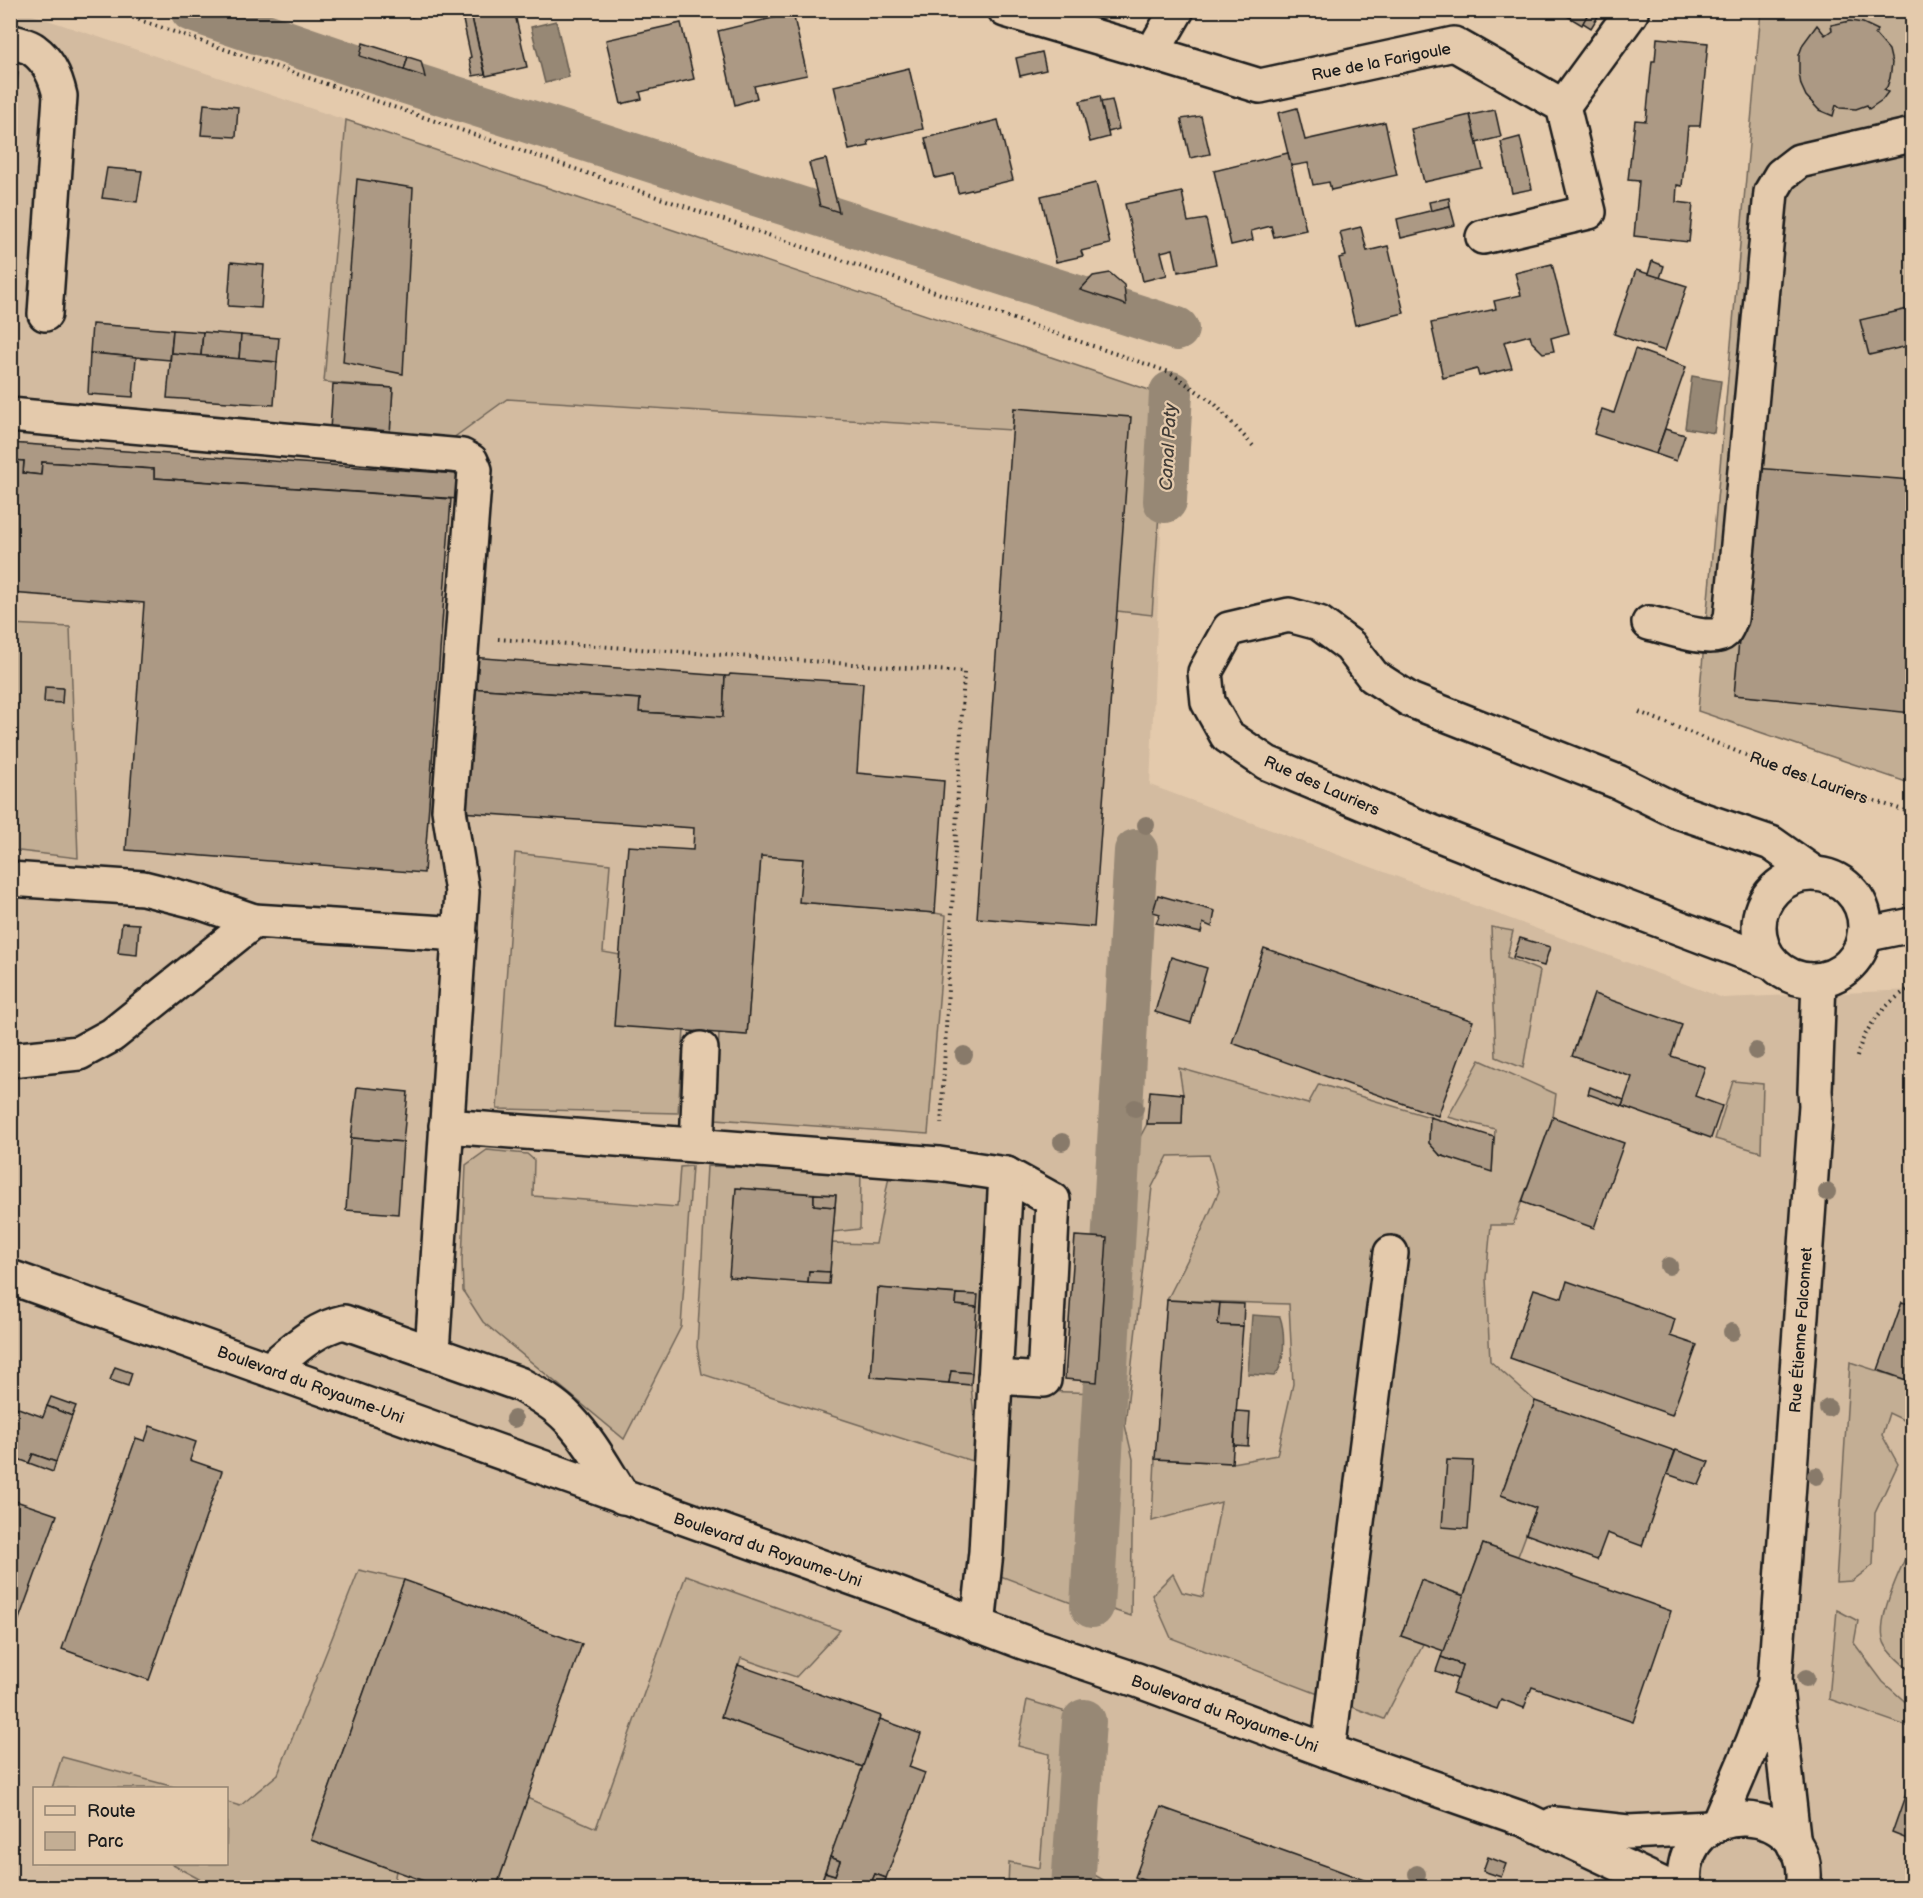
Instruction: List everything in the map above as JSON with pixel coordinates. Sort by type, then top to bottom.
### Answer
[{"type":"street","name":"Rue de la Farigoule","points":[[1005,10],[1260,86],[1454,44],[1563,106]]},
{"type":"street","points":[[1152,53],[1177,10]]},
{"type":"street","points":[[1484,237],[1589,212],[1563,106],[1631,13]]},
{"type":"street","points":[[10,41],[32,48],[48,64],[57,80],[60,96],[45,315]]},
{"type":"street","points":[[1649,622],[1704,637],[1724,632],[1731,619],[1771,192],[1781,175],[1799,160],[1912,135]]},
{"type":"street","points":[[10,415],[462,456],[471,461],[475,470],[449,810],[462,892],[432,1352]]},
{"type":"street","name":"Rue des Lauriers","points":[[1819,980],[1803,980],[1786,974],[1773,963],[1571,887],[1267,763],[1227,736],[1208,702],[1205,672],[1229,629],[1288,615],[1319,623],[1350,646],[1373,676],[1410,700],[1618,782],[1677,811],[1771,843],[1815,874],[1832,878],[1847,887],[1859,902],[1864,917],[1864,935]]},
{"type":"street","points":[[1773,963],[1763,949],[1759,934],[1761,913],[1769,897],[1781,884],[1797,876],[1815,874]]},
{"type":"street","points":[[10,879],[143,888],[199,902],[254,921],[460,934]]},
{"type":"street","points":[[10,1060],[79,1053],[112,1035],[254,921]]},
{"type":"street","points":[[1819,980],[1836,975],[1850,965],[1860,951],[1864,935],[1912,925]]},
{"type":"street","name":"Rue Étienne Falconnet","points":[[1800,1864],[1775,1680],[1816,1105],[1819,980]]},
{"type":"street","points":[[697,1145],[701,1049]]},
{"type":"street","points":[[446,1126],[939,1164],[1006,1174],[1053,1200],[1045,1369],[1044,1380],[995,1377]]},
{"type":"street","points":[[978,1626],[986,1552],[1006,1174]]},
{"type":"street","points":[[1328,1751],[1391,1253]]},
{"type":"street","name":"Boulevard du Royaume-Uni","points":[[10,1277],[892,1592],[978,1626],[1137,1680],[1328,1751],[1526,1820],[1670,1887]]},
{"type":"street","points":[[270,1369],[329,1325],[345,1322],[432,1352],[519,1384],[546,1399],[569,1419],[594,1451],[623,1497]]},
{"type":"street","name":"Rue Étienne Falconnet","points":[[1685,1887],[1684,1876],[1688,1858],[1696,1842],[1713,1826],[1752,1742],[1775,1680]]},
{"type":"street","name":"Boulevard du Royaume-Uni","points":[[1526,1820],[1628,1832],[1713,1826],[1734,1819],[1752,1818],[1768,1822],[1783,1832],[1800,1864],[1825,1887]]},
{"type":"path","points":[[110,10],[1169,372],[1214,403],[1254,447]]},
{"type":"path","points":[[463,636],[964,672],[939,1164]]},
{"type":"path","name":"Rue des Lauriers","points":[[1639,712],[1798,776],[1912,813]]},
{"type":"path","points":[[1856,1060],[1858,1049],[1868,1029],[1882,1010],[1912,987]]},
{"type":"shaded area","points":[[11,11],[21,11],[1167,396],[1150,785],[1723,998],[1912,990],[1912,1887],[11,1888]]},
{"type":"shaded area","points":[[556,21],[569,77],[545,83],[531,27]]},
{"type":"shaded area","points":[[1692,376],[1721,381],[1714,433],[1685,428]]},
{"type":"shaded area","points":[[1252,1315],[1280,1317],[1283,1348],[1281,1364],[1274,1376],[1248,1374]]},
{"type":"green space","points":[[1761,11],[1912,11],[1912,784],[1698,711]]},
{"type":"green space","points":[[346,120],[1167,396],[1152,615],[1117,611],[1014,409],[1012,430],[507,399],[449,441],[390,434],[393,388],[324,382]]},
{"type":"green space","points":[[10,624],[70,627],[78,858],[11,850]]},
{"type":"green space","points":[[515,853],[610,864],[603,952],[620,955],[684,1030],[678,1113],[497,1109]]},
{"type":"green space","points":[[761,856],[803,859],[800,902],[946,915],[928,1134],[716,1119],[719,1033],[747,1035]]},
{"type":"green space","points":[[1491,927],[1513,931],[1507,957],[1540,971],[1523,1068],[1496,1057]]},
{"type":"green space","points":[[1480,1060],[1556,1094],[1553,1117],[1513,1225],[1491,1225],[1486,1278],[1490,1361],[1535,1401],[1501,1495],[1536,1508],[1518,1556],[1483,1544],[1464,1595],[1421,1581],[1401,1636],[1423,1644],[1384,1719],[1171,1638],[1152,1595],[1173,1574],[1182,1592],[1203,1597],[1221,1502],[1152,1521],[1155,1459],[1232,1463],[1277,1455],[1293,1384],[1289,1304],[1167,1300],[1219,1191],[1209,1155],[1168,1156],[1152,1187],[1125,1425],[1133,1459],[1131,1616],[1101,1606],[1130,1156],[1147,1124],[1182,1124],[1183,1094],[1179,1068],[1308,1104],[1319,1084],[1430,1117],[1429,1143],[1440,1155],[1492,1171],[1495,1129],[1448,1117]]},
{"type":"green space","points":[[1733,1081],[1763,1084],[1761,1152],[1715,1139]]},
{"type":"green space","points":[[487,1150],[527,1154],[534,1160],[533,1196],[677,1207],[680,1167],[692,1166],[681,1327],[624,1439],[483,1322],[463,1291],[466,1165]]},
{"type":"green space","points":[[707,1166],[861,1171],[860,1229],[833,1232],[836,1195],[736,1188],[730,1277],[829,1284],[832,1243],[876,1244],[889,1176],[993,1188],[993,1296],[975,1329],[977,1295],[878,1288],[871,1377],[971,1385],[978,1463],[702,1374],[697,1347]]},
{"type":"green space","points":[[1850,1362],[1912,1382],[1912,1424],[1889,1413],[1882,1435],[1898,1464],[1875,1513],[1873,1565],[1852,1581],[1836,1582]]},
{"type":"green space","points":[[1007,1390],[1100,1393],[1089,1581],[1082,1607],[998,1575]]},
{"type":"green space","points":[[1912,1544],[1912,1673],[1886,1646],[1883,1624],[1890,1595]]},
{"type":"green space","points":[[359,1570],[404,1580],[311,1840],[396,1871],[393,1887],[214,1887],[173,1865],[228,1865],[228,1802],[240,1806],[278,1774]]},
{"type":"green space","points":[[686,1575],[840,1630],[796,1677],[741,1658],[721,1717],[863,1767],[819,1887],[496,1888],[527,1798],[596,1828]]},
{"type":"green space","points":[[1837,1610],[1858,1621],[1854,1643],[1883,1682],[1912,1706],[1912,1728],[1829,1699]]},
{"type":"green space","points":[[1027,1700],[1079,1716],[1067,1887],[1008,1887],[1009,1862],[1040,1868],[1049,1754],[1018,1746]]},
{"type":"green space","points":[[1091,1721],[1102,1723],[1091,1873],[1107,1882],[1108,1887],[1080,1887]]},
{"type":"green space","points":[[62,1757],[174,1787],[52,1787]]},
{"type":"building","points":[[409,10],[438,10],[411,17]]},
{"type":"building","points":[[502,10],[514,10],[527,67],[486,76],[472,18]]},
{"type":"building","points":[[1557,10],[1590,10],[1582,25]]},
{"type":"building","points":[[1590,10],[1602,10],[1591,28],[1583,23]]},
{"type":"building","points":[[793,13],[807,75],[754,86],[757,98],[735,105],[718,31]]},
{"type":"building","points":[[472,18],[485,74],[473,76],[463,20]]},
{"type":"building","points":[[1850,21],[1863,23],[1878,30],[1875,34],[1889,50],[1892,63],[1890,78],[1884,90],[1888,92],[1882,100],[1869,109],[1867,105],[1856,109],[1840,108],[1836,105],[1833,116],[1819,110],[1806,96],[1801,85],[1799,55],[1803,44],[1817,25],[1825,35],[1832,30],[1831,25]]},
{"type":"building","points":[[681,23],[694,79],[640,92],[642,99],[621,104],[606,40]]},
{"type":"building","points":[[1657,38],[1708,43],[1700,126],[1688,126],[1682,186],[1677,185],[1676,202],[1693,204],[1689,242],[1634,236],[1639,181],[1628,180],[1635,120],[1646,121],[1652,61],[1655,61]]},
{"type":"building","points":[[363,43],[408,57],[404,70],[360,56]]},
{"type":"building","points":[[1042,52],[1046,70],[1020,76],[1016,58]]},
{"type":"building","points":[[408,57],[421,61],[425,77],[404,70]]},
{"type":"building","points":[[909,68],[923,129],[868,141],[869,146],[849,150],[834,86]]},
{"type":"building","points":[[10,71],[18,72],[10,167]]},
{"type":"building","points":[[1100,96],[1109,137],[1090,142],[1080,101]]},
{"type":"building","points":[[1112,100],[1119,129],[1108,132],[1101,102]]},
{"type":"building","points":[[204,104],[238,107],[236,137],[201,135]]},
{"type":"building","points":[[1297,108],[1305,140],[1385,122],[1397,175],[1331,190],[1329,182],[1313,185],[1308,163],[1291,166],[1278,113]]},
{"type":"building","points":[[1495,110],[1501,137],[1476,143],[1470,115]]},
{"type":"building","points":[[1470,115],[1483,169],[1424,182],[1411,129]]},
{"type":"building","points":[[1201,116],[1210,154],[1190,158],[1181,119]]},
{"type":"building","points":[[998,120],[1013,180],[958,193],[954,174],[935,178],[925,138]]},
{"type":"building","points":[[1520,137],[1532,189],[1512,193],[1501,142]]},
{"type":"building","points":[[1288,153],[1306,230],[1274,237],[1271,226],[1251,231],[1253,240],[1231,245],[1214,171]]},
{"type":"building","points":[[826,159],[839,212],[820,206],[809,163]]},
{"type":"building","points":[[107,168],[142,171],[137,202],[102,198]]},
{"type":"building","points":[[357,179],[413,188],[403,374],[343,362]]},
{"type":"building","points":[[1096,183],[1110,244],[1081,251],[1083,256],[1056,262],[1041,196]]},
{"type":"building","points":[[1182,192],[1188,222],[1206,219],[1216,264],[1178,272],[1173,249],[1161,252],[1167,275],[1143,281],[1125,204]]},
{"type":"building","points":[[1449,198],[1450,206],[1431,211],[1429,202]]},
{"type":"building","points":[[1450,206],[1455,225],[1401,238],[1397,219]]},
{"type":"building","points":[[1361,227],[1367,251],[1388,246],[1404,313],[1355,325],[1339,258],[1346,256],[1340,232]]},
{"type":"building","points":[[1652,261],[1664,266],[1660,278],[1648,274]]},
{"type":"building","points":[[231,262],[264,265],[261,308],[228,306]]},
{"type":"building","points":[[1552,264],[1569,333],[1551,338],[1554,351],[1543,353],[1532,342],[1530,335],[1504,342],[1512,368],[1479,376],[1477,369],[1443,378],[1431,323],[1496,309],[1494,301],[1521,295],[1515,273]]},
{"type":"building","points":[[1636,270],[1687,286],[1665,351],[1614,334]]},
{"type":"building","points":[[1110,273],[1124,285],[1126,305],[1080,290],[1093,276]]},
{"type":"building","points":[[1912,308],[1912,345],[1869,355],[1860,320]]},
{"type":"building","points":[[92,324],[173,330],[170,360],[90,353]]},
{"type":"building","points":[[173,330],[203,332],[201,356],[171,353]]},
{"type":"building","points":[[203,332],[241,335],[239,359],[201,356]]},
{"type":"building","points":[[241,335],[279,338],[277,362],[239,359]]},
{"type":"building","points":[[1635,349],[1686,367],[1656,454],[1594,434],[1602,409],[1614,413]]},
{"type":"building","points":[[90,353],[136,357],[133,397],[88,394]]},
{"type":"building","points":[[171,353],[277,362],[274,405],[167,398]]},
{"type":"building","points":[[333,384],[393,388],[390,434],[330,430]]},
{"type":"building","points":[[1014,408],[1131,417],[1094,927],[977,918]]},
{"type":"building","points":[[1665,429],[1685,435],[1676,461],[1656,454]]},
{"type":"building","points":[[10,443],[460,474],[459,499],[154,478],[154,469],[42,462],[41,475],[23,473],[24,461],[10,460]]},
{"type":"building","points":[[10,460],[24,461],[23,473],[41,475],[42,462],[154,469],[154,478],[451,499],[424,873],[126,850],[144,603],[10,593]]},
{"type":"building","points":[[1755,468],[1912,480],[1912,713],[1734,695]]},
{"type":"building","points":[[470,657],[725,676],[723,717],[639,712],[640,699],[468,688]]},
{"type":"building","points":[[730,674],[863,683],[857,773],[944,781],[935,913],[799,902],[803,859],[761,856],[747,1035],[614,1026],[628,846],[693,850],[694,828],[460,812],[468,688],[640,699],[639,712],[723,717],[725,676]]},
{"type":"building","points":[[45,687],[63,688],[62,703],[44,702]]},
{"type":"building","points":[[1158,895],[1215,911],[1212,927],[1203,923],[1201,933],[1156,923],[1160,914],[1153,912]]},
{"type":"building","points":[[122,923],[139,924],[137,955],[118,953]]},
{"type":"building","points":[[1520,938],[1550,947],[1544,966],[1513,957]]},
{"type":"building","points":[[1264,948],[1473,1021],[1438,1116],[1232,1043]]},
{"type":"building","points":[[1171,957],[1207,968],[1191,1023],[1155,1012]]},
{"type":"building","points":[[1594,994],[1682,1025],[1671,1056],[1705,1067],[1695,1096],[1722,1106],[1711,1138],[1622,1106],[1632,1077],[1572,1056]]},
{"type":"building","points":[[357,1087],[408,1092],[403,1142],[351,1138]]},
{"type":"building","points":[[1590,1087],[1624,1100],[1622,1106],[1588,1094]]},
{"type":"building","points":[[1150,1091],[1183,1094],[1182,1124],[1147,1124]]},
{"type":"building","points":[[1430,1117],[1494,1137],[1492,1172],[1440,1155],[1429,1143]]},
{"type":"building","points":[[1553,1117],[1624,1143],[1594,1228],[1522,1202]]},
{"type":"building","points":[[351,1138],[403,1142],[398,1214],[346,1210]]},
{"type":"building","points":[[736,1188],[814,1194],[814,1205],[835,1207],[830,1272],[809,1271],[808,1283],[729,1277]]},
{"type":"building","points":[[814,1194],[836,1195],[835,1207],[814,1205]]},
{"type":"building","points":[[1075,1236],[1107,1238],[1097,1382],[1065,1379]]},
{"type":"building","points":[[809,1271],[830,1272],[829,1284],[808,1283]]},
{"type":"building","points":[[1567,1281],[1675,1319],[1670,1336],[1697,1345],[1672,1415],[1510,1358],[1534,1289],[1562,1298]]},
{"type":"building","points":[[878,1288],[957,1294],[956,1305],[977,1307],[972,1373],[951,1371],[949,1383],[871,1377]]},
{"type":"building","points":[[957,1294],[978,1295],[977,1307],[956,1305]]},
{"type":"building","points":[[1167,1300],[1220,1303],[1218,1325],[1243,1326],[1232,1463],[1155,1459]]},
{"type":"building","points":[[1902,1302],[1912,1305],[1912,1382],[1878,1370]]},
{"type":"building","points":[[1220,1303],[1244,1304],[1243,1326],[1218,1325]]},
{"type":"building","points":[[115,1367],[132,1373],[128,1386],[110,1380]]},
{"type":"building","points":[[951,1371],[972,1373],[971,1385],[949,1383]]},
{"type":"building","points":[[10,1395],[16,1397],[12,1406],[10,1405]]},
{"type":"building","points":[[51,1397],[76,1406],[72,1416],[47,1406]]},
{"type":"building","points":[[1535,1401],[1675,1451],[1642,1546],[1607,1533],[1597,1560],[1526,1534],[1536,1508],[1501,1495]]},
{"type":"building","points":[[10,1405],[43,1417],[47,1406],[72,1416],[56,1462],[33,1454],[29,1463],[10,1456]]},
{"type":"building","points":[[1236,1411],[1250,1412],[1248,1446],[1234,1445]]},
{"type":"building","points":[[150,1426],[196,1442],[190,1460],[222,1471],[149,1680],[62,1649],[136,1438],[145,1441]]},
{"type":"building","points":[[1676,1450],[1709,1462],[1699,1485],[1667,1474]]},
{"type":"building","points":[[33,1454],[56,1462],[53,1472],[29,1463]]},
{"type":"building","points":[[1447,1460],[1473,1461],[1468,1529],[1442,1527]]},
{"type":"building","points":[[10,1499],[57,1515],[10,1644]]},
{"type":"building","points":[[1483,1544],[1671,1611],[1633,1722],[1532,1687],[1524,1708],[1501,1699],[1497,1709],[1452,1693],[1462,1665],[1441,1657]]},
{"type":"building","points":[[404,1580],[582,1644],[496,1888],[443,1888],[311,1840]]},
{"type":"building","points":[[1421,1580],[1464,1596],[1444,1651],[1401,1636]]},
{"type":"building","points":[[1441,1657],[1462,1665],[1458,1679],[1436,1671]]},
{"type":"building","points":[[738,1665],[881,1716],[863,1767],[721,1717]]},
{"type":"building","points":[[880,1719],[921,1734],[909,1767],[925,1773],[886,1878],[875,1874],[869,1888],[819,1888],[825,1872],[835,1875],[840,1861],[830,1857]]},
{"type":"building","points":[[1912,1776],[1912,1841],[1892,1833]]},
{"type":"building","points":[[1161,1807],[1385,1888],[1164,1888],[1135,1877]]},
{"type":"building","points":[[1912,1844],[1912,1872],[1904,1868]]},
{"type":"building","points":[[830,1857],[840,1861],[835,1875],[825,1872]]},
{"type":"building","points":[[1488,1857],[1506,1864],[1501,1877],[1483,1871]]},
{"type":"building","points":[[875,1874],[886,1878],[883,1888],[869,1888]]},
{"type":"waterway","points":[[192,10],[362,68],[1177,329]]},
{"type":"waterway","name":"Canal Paty","points":[[1165,501],[1171,393]]},
{"type":"waterway","points":[[1092,1606],[1136,851]]},
{"type":"waterway","points":[[1073,1888],[1084,1721]]}]
